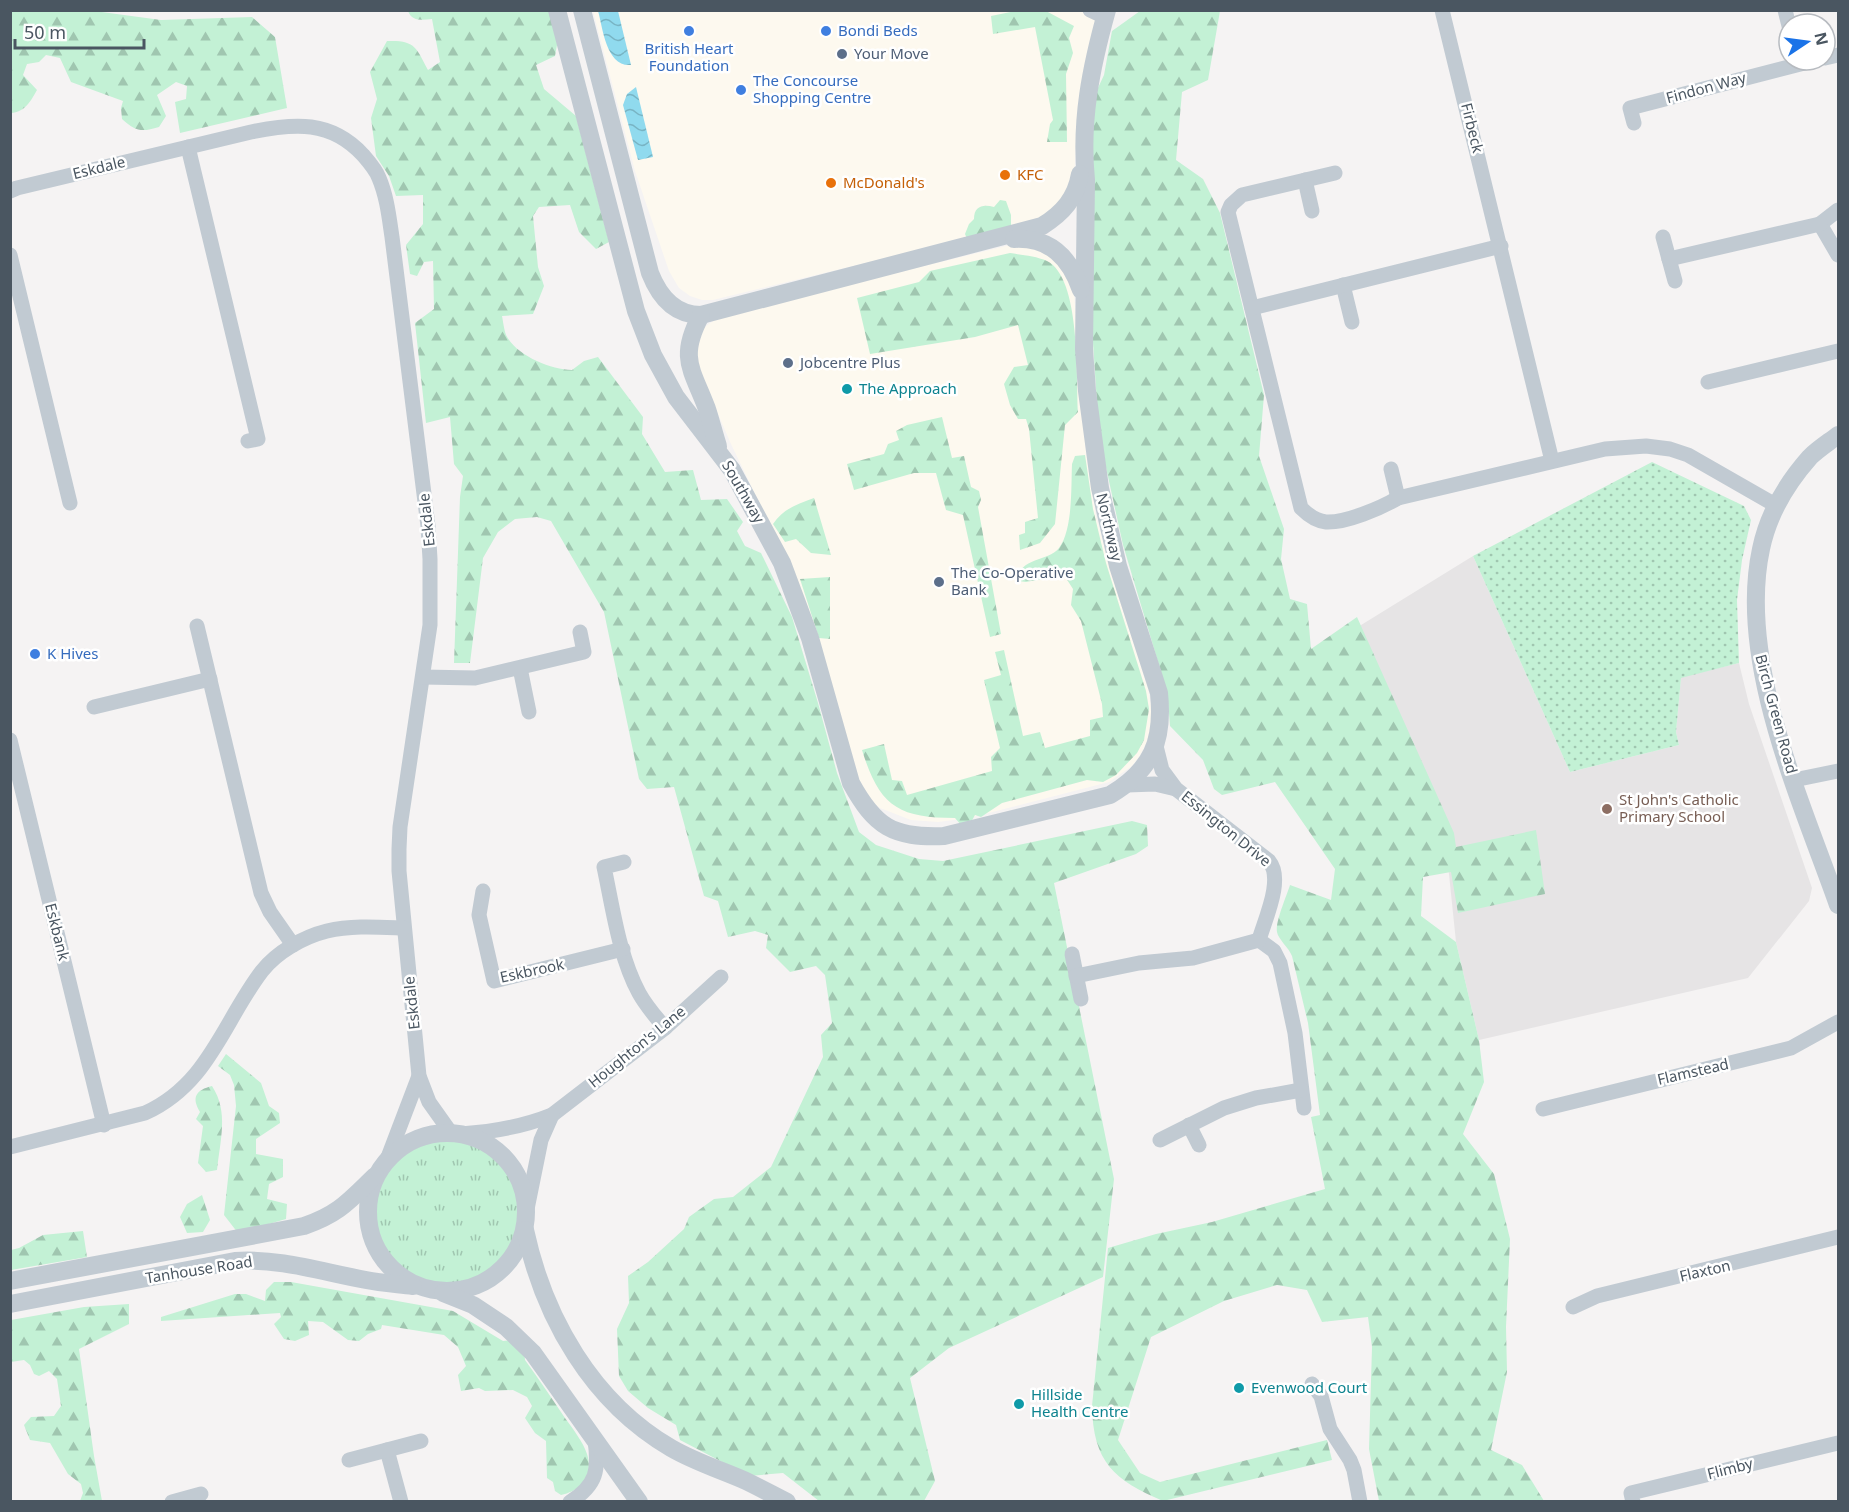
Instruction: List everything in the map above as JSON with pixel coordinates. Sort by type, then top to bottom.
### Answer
[{"type":"street","name":"Southway","points":[[557,10],[636,311],[653,355],[676,398],[732,470],[782,563],[810,638],[851,783],[862,803],[877,822],[897,832],[920,837],[944,836],[1036,813]]},
{"type":"street","points":[[582,10],[650,273],[665,300],[678,310],[690,315],[701,315],[690,339],[690,370],[707,410],[720,453]]},
{"type":"street","name":"Firbeck","points":[[1442,10],[1552,462]]},
{"type":"street","name":"Northway","points":[[701,315],[994,240],[1042,226],[1064,210],[1078,186],[1083,156],[1087,96],[1101,12]]},
{"type":"street","name":"Findon Way","points":[[1634,123],[1630,108],[1777,68]]},
{"type":"street","name":"Eskdale","points":[[10,191],[280,126],[316,127],[345,139],[368,160],[378,175],[385,193],[390,221],[428,526],[431,590],[430,625],[400,827],[399,871],[419,1076],[429,1102],[456,1134]]},
{"type":"street","points":[[188,147],[258,439],[248,441]]},
{"type":"street","name":"Northway","points":[[1036,813],[1110,795],[1127,785],[1150,759],[1156,746],[1161,711],[1159,693],[1118,566],[1100,488],[1087,391],[1084,302],[1086,180],[1083,156]]},
{"type":"street","points":[[1335,173],[1242,195],[1231,205],[1228,212],[1301,508],[1325,522],[1336,521],[1379,509],[1398,498],[1605,449],[1625,447],[1670,449],[1688,454],[1777,506]]},
{"type":"street","points":[[1305,180],[1312,211]]},
{"type":"street","points":[[1669,259],[1820,224],[1839,210]]},
{"type":"street","points":[[1820,224],[1839,255]]},
{"type":"street","points":[[1663,237],[1675,281]]},
{"type":"street","points":[[994,240],[1026,238],[1052,247],[1062,254],[1071,266],[1084,302]]},
{"type":"street","points":[[1252,308],[1501,246]]},
{"type":"street","points":[[10,255],[70,503]]},
{"type":"street","points":[[1343,285],[1352,322]]},
{"type":"street","points":[[1708,382],[1839,351]]},
{"type":"street","name":"Birch Green Road","points":[[1837,901],[1794,780],[1764,680],[1756,618],[1756,596],[1761,549],[1767,527],[1777,506],[1787,487],[1811,456],[1839,435]]},
{"type":"street","points":[[1391,469],[1398,498]]},
{"type":"street","points":[[197,626],[261,893],[270,912],[293,945]]},
{"type":"street","points":[[423,677],[475,678],[584,652],[580,632]]},
{"type":"street","points":[[520,668],[529,712]]},
{"type":"street","points":[[94,707],[210,679]]},
{"type":"street","name":"Eskbank","points":[[10,740],[104,1125]]},
{"type":"street","name":"Essington Drive","points":[[1156,746],[1162,770],[1176,789],[1272,865],[1276,874],[1275,885],[1259,940]]},
{"type":"street","points":[[1794,780],[1839,771]]},
{"type":"street","name":"Essington Drive","points":[[1127,785],[1155,784],[1176,789]]},
{"type":"street","points":[[624,862],[604,867],[622,949],[640,994],[664,1028]]},
{"type":"street","name":"Eskbrook","points":[[483,891],[479,915],[494,981],[622,949]]},
{"type":"street","points":[[10,1147],[145,1113],[175,1096],[212,1053],[262,971],[293,945],[309,937],[345,928],[404,928]]},
{"type":"street","points":[[1076,976],[1138,963],[1193,958],[1259,940],[1274,951],[1280,963],[1295,1033],[1304,1108]]},
{"type":"street","points":[[1072,954],[1081,999]]},
{"type":"street","name":"Houghton's Lane","points":[[456,1134],[512,1128],[552,1115],[664,1028],[721,977]]},
{"type":"street","name":"Flamstead","points":[[1543,1108],[1791,1048],[1839,1022]]},
{"type":"street","name":"Eskdale","points":[[383,1166],[419,1076]]},
{"type":"street","points":[[1160,1140],[1206,1115],[1239,1102],[1301,1090]]},
{"type":"street","points":[[552,1115],[539,1149],[525,1221],[519,1244],[511,1258],[493,1276],[471,1288],[454,1291],[431,1289],[405,1279],[389,1266],[378,1250],[370,1231],[368,1211],[370,1191],[383,1166],[398,1150],[416,1139],[436,1134],[456,1134],[486,1144],[508,1162],[518,1178],[524,1195],[525,1221],[530,1253],[545,1294],[569,1346],[588,1375],[616,1406],[670,1447],[787,1502]]},
{"type":"street","points":[[1189,1125],[1199,1145]]},
{"type":"street","name":"Tanhouse Road","points":[[10,1281],[304,1226],[326,1218],[345,1206],[383,1166]]},
{"type":"street","name":"Flaxton","points":[[1573,1307],[1597,1296],[1839,1237]]},
{"type":"street","name":"Tanhouse Road","points":[[10,1305],[254,1259],[367,1280],[431,1289],[473,1305],[506,1327],[533,1353],[639,1502]]},
{"type":"street","points":[[1312,1384],[1320,1396],[1330,1430],[1354,1470],[1360,1502]]},
{"type":"street","points":[[570,1502],[589,1486],[596,1473],[598,1461],[595,1440]]},
{"type":"street","points":[[349,1460],[422,1441]]},
{"type":"street","name":"Flimby","points":[[1633,1502],[1631,1492],[1839,1443]]},
{"type":"street","points":[[387,1450],[401,1502]]},
{"type":"street","points":[[172,1502],[201,1494]]},
{"type":"shaded area","points":[[593,11],[1098,11],[1079,97],[1074,178],[1056,210],[1026,224],[713,300],[702,300],[690,296],[679,288],[669,271],[635,171]]},
{"type":"shaded area","points":[[1010,245],[1027,245],[1056,258],[1074,293],[1086,451],[1096,516],[1148,689],[1151,724],[1147,741],[1140,755],[1132,766],[1109,782],[969,818],[938,822],[911,820],[880,808],[860,789],[805,598],[731,444],[700,372],[695,353],[702,329],[720,316]]},
{"type":"shaded area","name":"St John's Catholic Primary School","points":[[1473,556],[1570,772],[1679,745],[1676,732],[1681,677],[1739,663],[1749,704],[1812,888],[1809,901],[1748,978],[1479,1040],[1456,942],[1447,855],[1353,630]]},
{"type":"green space","points":[[87,10],[161,20],[252,17],[275,37],[287,108],[180,133],[175,102],[186,99],[187,86],[176,82],[157,95],[166,116],[159,127],[139,130],[122,119],[123,101],[71,82],[60,58],[46,55],[39,62],[27,64],[23,75],[37,90],[24,108],[11,113],[11,11]]},
{"type":"green space","points":[[1021,10],[1046,11],[1074,26],[1069,38],[1073,53],[1066,74],[1067,142],[1047,142],[1050,124],[1053,120],[1035,27],[993,34],[991,16]]},
{"type":"green space","points":[[408,11],[554,11],[559,34],[555,56],[536,65],[544,89],[576,116],[609,242],[596,249],[579,232],[570,205],[539,207],[533,216],[538,267],[544,286],[533,314],[502,316],[506,335],[526,355],[554,367],[572,370],[584,361],[598,357],[643,417],[642,434],[665,472],[693,470],[701,500],[727,499],[743,522],[737,531],[745,546],[761,553],[792,617],[837,773],[859,832],[876,845],[919,859],[943,861],[1132,821],[1147,825],[1148,846],[1136,854],[1054,883],[1114,1179],[1103,1277],[949,1348],[910,1378],[935,1481],[924,1501],[819,1501],[783,1473],[749,1476],[680,1440],[676,1425],[648,1408],[628,1391],[619,1376],[617,1329],[629,1303],[628,1276],[648,1262],[684,1229],[689,1217],[714,1199],[733,1197],[771,1167],[823,1057],[821,1035],[832,1023],[825,975],[816,966],[790,972],[766,948],[768,935],[755,931],[728,937],[718,901],[704,896],[674,787],[647,789],[639,779],[604,612],[551,521],[537,517],[515,519],[498,532],[483,558],[470,663],[454,663],[460,497],[463,476],[454,464],[450,417],[426,423],[415,323],[434,309],[433,261],[424,262],[417,276],[410,274],[406,245],[423,224],[423,195],[396,196],[389,176],[376,156],[371,118],[377,99],[370,72],[387,41],[404,42],[414,46],[428,70],[440,62],[432,19],[415,19]]},
{"type":"green space","points":[[1140,11],[1220,11],[1208,80],[1182,92],[1176,160],[1203,179],[1220,213],[1264,395],[1259,456],[1284,529],[1281,559],[1290,599],[1307,604],[1311,649],[1357,617],[1454,833],[1456,847],[1536,830],[1545,894],[1458,913],[1451,872],[1423,877],[1421,916],[1456,942],[1479,1040],[1484,1082],[1463,1134],[1494,1174],[1510,1239],[1506,1327],[1507,1372],[1491,1450],[1522,1465],[1544,1501],[1379,1501],[1369,1449],[1372,1347],[1368,1317],[1322,1322],[1307,1290],[1277,1285],[1224,1301],[1151,1337],[1118,1440],[1140,1473],[1160,1482],[1327,1440],[1332,1460],[1163,1501],[1131,1485],[1119,1476],[1102,1455],[1097,1442],[1092,1406],[1108,1248],[1156,1234],[1212,1222],[1325,1189],[1311,1117],[1320,1115],[1308,1023],[1292,956],[1281,941],[1277,928],[1279,915],[1290,885],[1331,900],[1335,869],[1275,782],[1222,795],[1214,789],[1203,760],[1170,726],[1164,682],[1123,545],[1105,463],[1097,404],[1091,312],[1092,124],[1097,90],[1104,75],[1112,31]]},
{"type":"green space","points":[[1000,200],[1006,201],[1011,215],[1011,229],[968,241],[965,234],[977,209],[983,206],[994,207]]},
{"type":"green space","points":[[1010,253],[1043,259],[1058,271],[1066,287],[1071,307],[1077,376],[1078,412],[1065,425],[1055,524],[1040,543],[1020,550],[1019,535],[1025,533],[1025,522],[1038,518],[1029,429],[1026,419],[1018,419],[1010,405],[1004,384],[1014,367],[1028,365],[1018,325],[975,337],[870,354],[857,298],[919,282],[930,271]]},
{"type":"green space","points":[[942,417],[952,458],[964,456],[971,487],[979,491],[981,500],[978,507],[1001,634],[990,637],[963,515],[946,510],[936,473],[914,473],[854,490],[847,464],[884,454],[888,444],[899,440],[896,431],[907,425]]},
{"type":"green space","points":[[1085,455],[1093,509],[1106,563],[1146,691],[1149,709],[1144,740],[1137,753],[1116,775],[1103,782],[1087,780],[1002,803],[981,817],[975,815],[970,824],[961,825],[955,818],[918,815],[893,805],[876,784],[862,750],[884,744],[892,780],[902,781],[907,795],[992,771],[991,757],[1000,748],[984,680],[1001,675],[995,652],[1004,650],[1023,736],[1040,732],[1045,748],[1090,736],[1090,720],[1103,717],[1102,704],[1081,621],[1071,605],[1073,589],[1064,575],[1026,582],[1018,581],[1019,573],[1023,568],[1054,552],[1064,540],[1069,519],[1072,464],[1075,456]]},
{"type":"green space","points":[[1652,462],[1744,506],[1751,520],[1742,560],[1737,600],[1739,663],[1681,678],[1676,732],[1679,745],[1570,772],[1473,556]]},
{"type":"green space","points":[[814,498],[831,555],[811,553],[796,539],[785,542],[773,524],[786,511]]},
{"type":"green space","points":[[830,577],[830,639],[819,638],[800,579]]},
{"type":"green space","points":[[226,1054],[261,1083],[269,1106],[279,1113],[280,1123],[256,1139],[256,1154],[283,1159],[283,1177],[269,1184],[267,1199],[287,1204],[286,1219],[238,1233],[224,1215],[236,1106],[234,1085],[230,1075],[218,1066]]},
{"type":"green space","points":[[212,1086],[220,1106],[222,1126],[217,1170],[206,1172],[198,1163],[203,1126],[196,1119],[200,1112],[196,1098],[199,1092]]},
{"type":"green space","points":[[447,1141],[474,1146],[497,1162],[513,1185],[518,1212],[513,1239],[497,1262],[474,1278],[447,1283],[420,1278],[397,1262],[381,1239],[376,1212],[381,1185],[397,1162],[420,1146]]},
{"type":"green space","points":[[202,1195],[210,1220],[203,1232],[187,1233],[180,1217],[187,1204]]},
{"type":"green space","points":[[83,1231],[87,1257],[11,1270],[11,1250],[43,1235]]},
{"type":"green space","points":[[274,1282],[291,1282],[453,1311],[503,1341],[514,1340],[524,1350],[525,1360],[583,1445],[589,1462],[584,1481],[568,1493],[561,1495],[555,1491],[553,1482],[547,1478],[546,1441],[535,1433],[525,1418],[532,1406],[527,1397],[513,1390],[485,1391],[479,1388],[461,1391],[458,1375],[466,1366],[458,1347],[444,1335],[382,1325],[381,1329],[368,1334],[359,1341],[348,1340],[323,1322],[308,1321],[309,1335],[295,1341],[284,1339],[274,1324],[281,1317],[280,1313],[161,1321],[161,1317],[235,1294],[246,1294],[265,1301],[266,1290]]},
{"type":"green space","points":[[129,1304],[129,1324],[79,1349],[102,1501],[80,1501],[83,1493],[81,1484],[68,1474],[50,1443],[30,1440],[24,1425],[31,1417],[54,1416],[61,1406],[57,1379],[49,1371],[39,1376],[34,1374],[30,1365],[24,1360],[11,1362],[11,1320],[84,1307]]},
{"type":"water","points":[[598,11],[618,11],[631,65],[616,60],[611,53]]},
{"type":"water","points":[[636,87],[653,157],[638,160],[623,105],[627,94]]},
{"type":"place","name":"British Heart Foundation","points":[[689,31]]},
{"type":"place","name":"Bondi Beds","points":[[826,31]]},
{"type":"place","name":"Your Move","points":[[842,54]]},
{"type":"place","name":"The Concourse Shopping Centre","points":[[741,90]]},
{"type":"place","name":"KFC","points":[[1005,175]]},
{"type":"place","name":"McDonald's","points":[[831,183]]},
{"type":"place","name":"Jobcentre Plus","points":[[788,363]]},
{"type":"place","name":"The Approach","points":[[847,389]]},
{"type":"place","name":"The Co-Operative Bank","points":[[939,582]]},
{"type":"place","name":"K Hives","points":[[35,654]]},
{"type":"place","name":"St John's Catholic Primary School","points":[[1607,809]]},
{"type":"place","name":"Evenwood Court","points":[[1239,1388]]},
{"type":"place","name":"Hillside Health Centre","points":[[1019,1404]]}]
